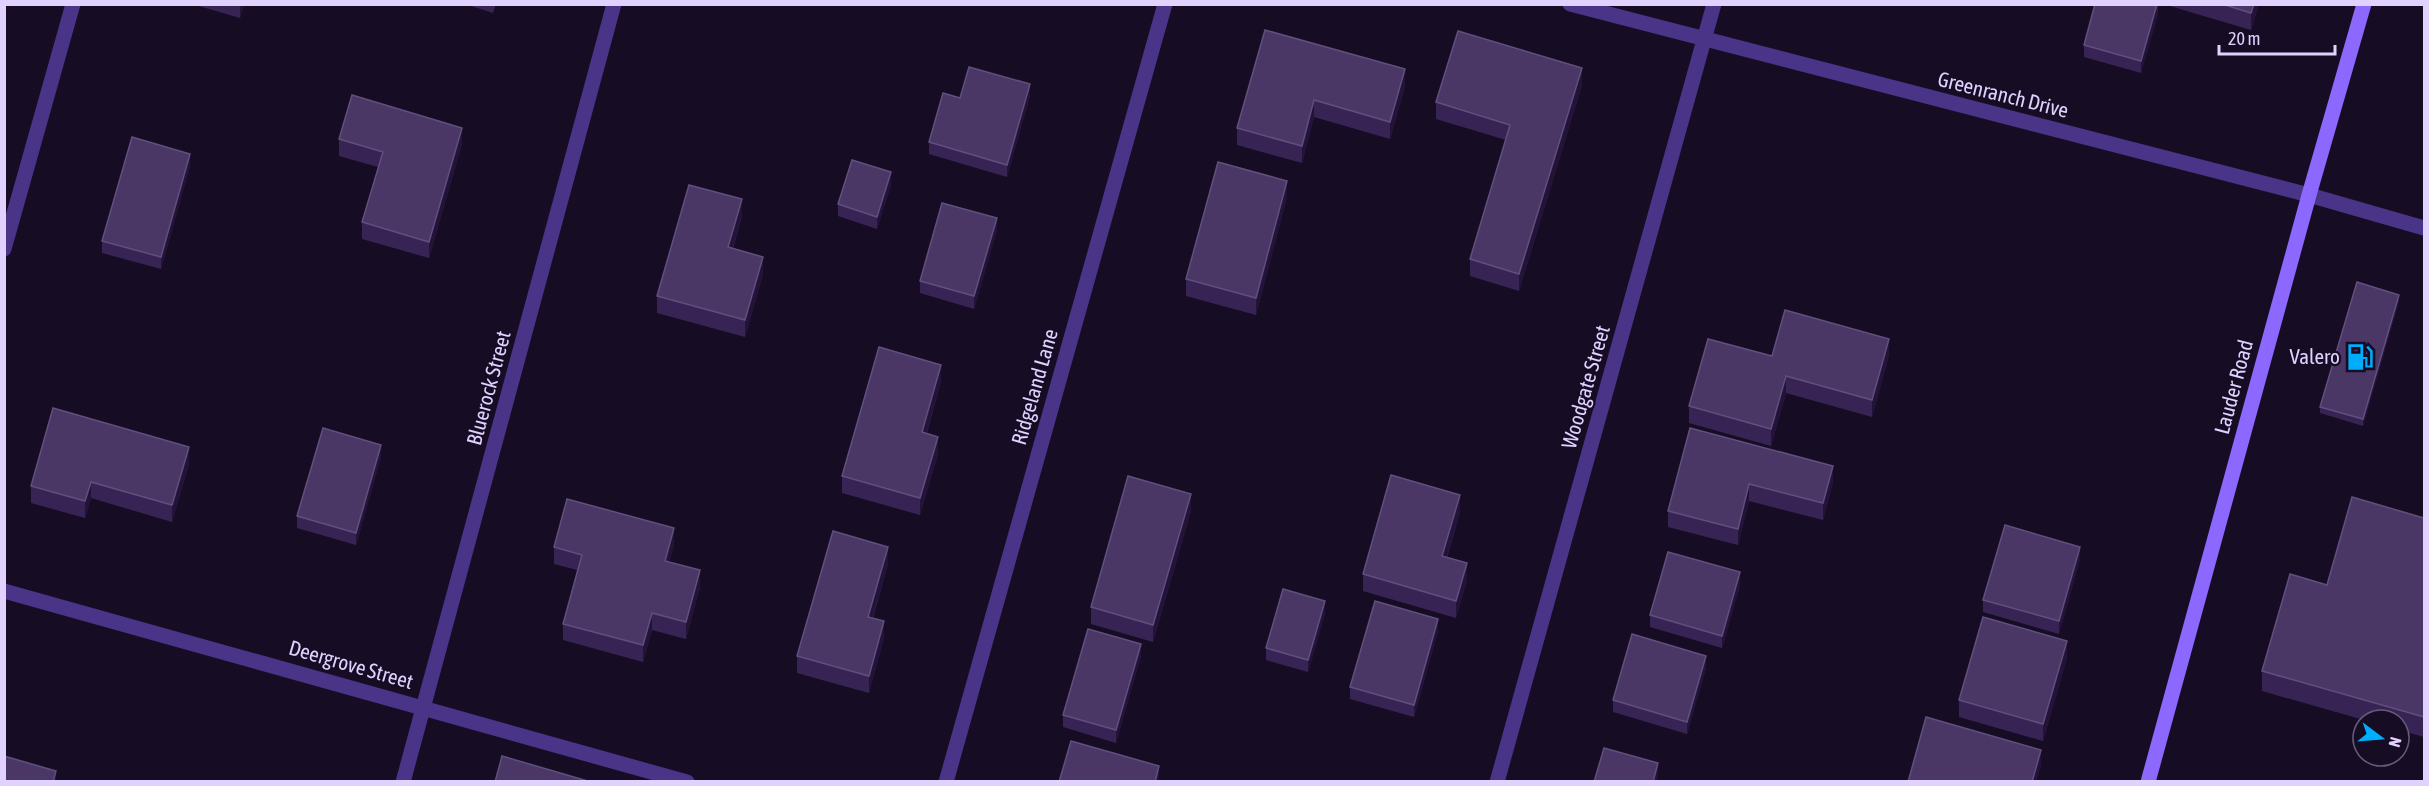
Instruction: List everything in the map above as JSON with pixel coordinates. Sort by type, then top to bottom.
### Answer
[{"type":"main road","name":"Lauder Road","points":[[2148,782],[2309,195],[2364,4]]},
{"type":"street","points":[[4,249],[73,4]]},
{"type":"street","name":"Bluerock Street","points":[[403,782],[614,4]]},
{"type":"street","name":"Ridgeland Lane","points":[[946,782],[1165,4]]},
{"type":"street","name":"Greenranch Drive","points":[[1570,4],[2309,195],[2424,228]]},
{"type":"street","name":"Woodgate Street","points":[[1497,782],[1714,4]]},
{"type":"street","name":"Deergrove Street","points":[[4,591],[687,782]]},
{"type":"building","points":[[2095,4],[2157,4],[2141,61],[2084,45]]},
{"type":"building","points":[[2222,4],[2254,4],[2251,13]]},
{"type":"building","points":[[1265,30],[1405,69],[1390,122],[1314,100],[1302,146],[1237,128]]},
{"type":"building","points":[[1458,31],[1582,68],[1519,274],[1470,259],[1510,125],[1436,102]]},
{"type":"building","points":[[969,67],[1030,84],[1007,165],[929,142],[943,93],[960,98]]},
{"type":"building","points":[[352,95],[462,128],[429,242],[362,222],[383,152],[339,139]]},
{"type":"building","points":[[132,137],[190,154],[161,257],[102,241]]},
{"type":"building","points":[[852,160],[891,172],[877,217],[838,204]]},
{"type":"building","points":[[1218,162],[1287,181],[1256,298],[1186,279]]},
{"type":"building","points":[[689,185],[742,199],[728,247],[763,257],[745,320],[657,296]]},
{"type":"building","points":[[942,203],[997,218],[974,296],[920,281]]},
{"type":"building","name":"Valero","points":[[2357,282],[2399,295],[2363,419],[2320,407]]},
{"type":"building","points":[[1785,310],[1889,339],[1872,400],[1786,376],[1771,429],[1689,406],[1708,339],[1772,356]]},
{"type":"building","points":[[879,347],[941,365],[922,432],[938,437],[920,498],[842,476]]},
{"type":"building","points":[[53,408],[189,447],[172,505],[91,482],[85,501],[31,486]]},
{"type":"building","points":[[323,428],[381,445],[356,533],[297,516]]},
{"type":"building","points":[[1690,428],[1833,466],[1823,503],[1749,484],[1738,529],[1668,511]]},
{"type":"building","points":[[1391,475],[1460,495],[1442,556],[1467,563],[1456,601],[1363,574]]},
{"type":"building","points":[[1128,476],[1191,494],[1153,625],[1091,607]]},
{"type":"building","points":[[2352,497],[2424,518],[2424,717],[2411,713],[2411,708],[2392,708],[2262,671],[2290,574],[2327,585]]},
{"type":"building","points":[[567,499],[674,528],[665,561],[700,570],[686,622],[652,613],[643,645],[563,624],[582,555],[554,547]]},
{"type":"building","points":[[2005,525],[2080,547],[2059,621],[1983,600]]},
{"type":"building","points":[[833,531],[888,547],[868,617],[884,621],[869,676],[797,656]]},
{"type":"building","points":[[1668,552],[1740,572],[1722,636],[1650,615]]},
{"type":"building","points":[[1283,589],[1325,601],[1308,660],[1266,648]]},
{"type":"building","points":[[1375,601],[1438,619],[1414,705],[1350,687]]},
{"type":"building","points":[[1983,617],[2067,641],[2043,724],[1959,700]]},
{"type":"building","points":[[1088,629],[1141,644],[1116,730],[1063,715]]},
{"type":"building","points":[[1632,634],[1706,656],[1687,722],[1613,700]]},
{"type":"building","points":[[1926,717],[2041,750],[2032,782],[1908,782]]},
{"type":"building","points":[[1071,741],[1159,766],[1155,782],[1059,782]]},
{"type":"building","points":[[1604,748],[1658,763],[1653,782],[1594,782]]},
{"type":"building","points":[[4,756],[56,771],[53,782],[4,782]]},
{"type":"building","points":[[502,756],[591,782],[495,782]]},
{"type":"place","name":"Valero","points":[[2360,357]]}]
